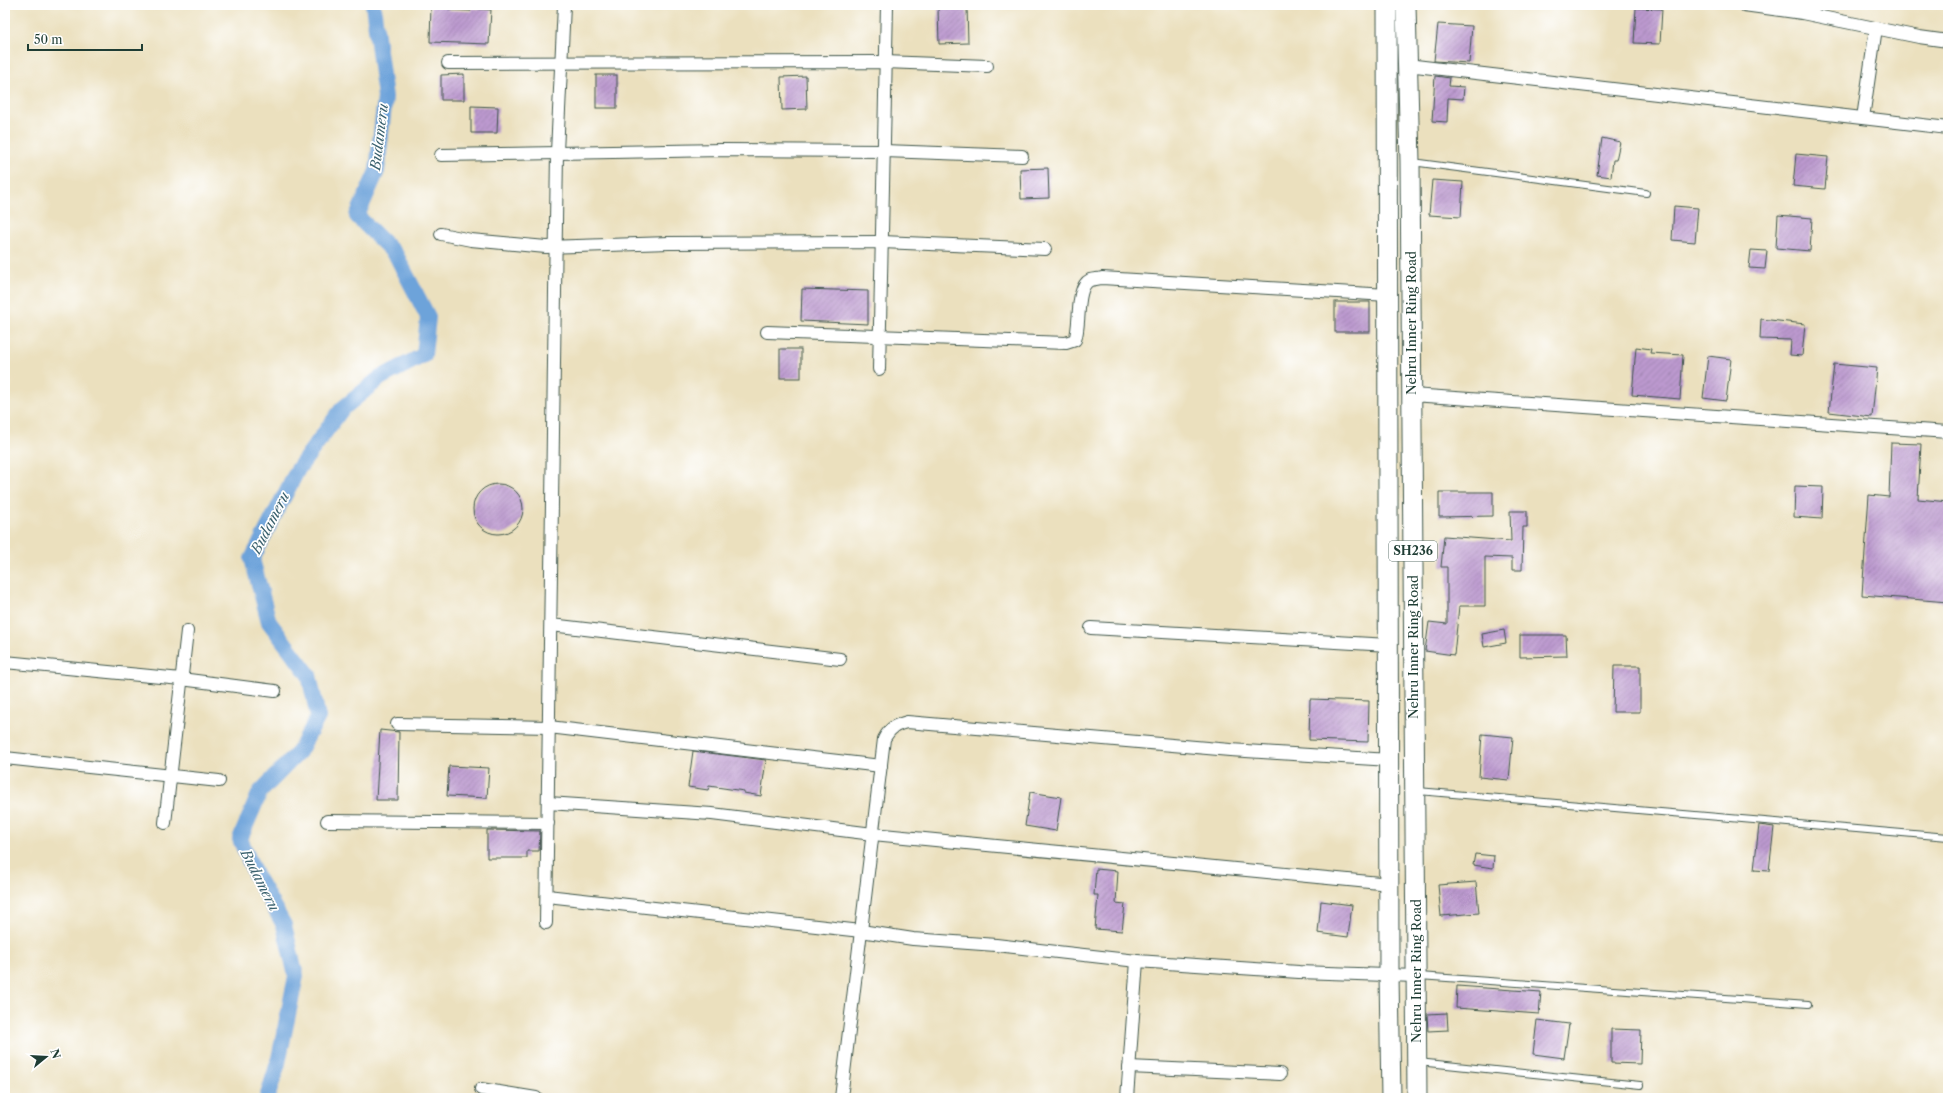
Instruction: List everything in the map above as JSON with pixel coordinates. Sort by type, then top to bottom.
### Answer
[{"type":"main road","name":"SH236","points":[[1387,5],[1390,760],[1389,975],[1391,1098]]},
{"type":"main road","name":"Nehru Inner Ring Road","points":[[1406,5],[1410,162],[1417,1098]]},
{"type":"street","points":[[546,923],[557,152],[564,5]]},
{"type":"street","points":[[879,369],[887,5]]},
{"type":"street","points":[[1744,5],[1802,13],[1948,41]]},
{"type":"street","points":[[1863,118],[1876,28]]},
{"type":"street","points":[[448,63],[885,62],[987,66]]},
{"type":"street","points":[[1407,65],[1948,128]]},
{"type":"street","points":[[441,154],[722,150],[884,151],[1022,156]]},
{"type":"street","points":[[441,234],[471,240],[556,246],[669,243],[882,242],[1045,249]]},
{"type":"street","points":[[767,332],[1066,342],[1075,340],[1078,332],[1081,289],[1089,281],[1102,278],[1388,295]]},
{"type":"street","points":[[1412,395],[1948,432]]},
{"type":"street","points":[[551,625],[840,659]]},
{"type":"street","points":[[1091,628],[1389,645]]},
{"type":"street","points":[[165,823],[186,631]]},
{"type":"street","points":[[5,662],[181,679],[275,691]]},
{"type":"street","points":[[841,1098],[858,967],[860,931],[884,739],[889,729],[907,722],[1230,750],[1390,760]]},
{"type":"street","points":[[397,724],[549,727],[881,766]]},
{"type":"street","points":[[5,758],[219,781]]},
{"type":"street","points":[[548,803],[712,814],[873,834],[1390,884]]},
{"type":"street","points":[[327,821],[548,823]]},
{"type":"street","points":[[547,896],[913,938],[996,945],[1137,961],[1299,972],[1416,976]]},
{"type":"street","points":[[1127,1098],[1137,961]]},
{"type":"street","points":[[1129,1067],[1280,1074]]},
{"type":"street","points":[[481,1089],[536,1098]]},
{"type":"lane","points":[[1410,162],[1646,193]]},
{"type":"lane","points":[[1414,791],[1948,837]]},
{"type":"lane","points":[[1416,976],[1808,1004]]},
{"type":"lane","points":[[1417,1062],[1640,1085]]},
{"type":"building","points":[[431,5],[449,5],[449,10],[471,11],[471,8],[491,10],[489,44],[430,42]]},
{"type":"building","points":[[967,7],[968,43],[939,44],[938,8]]},
{"type":"building","points":[[1636,8],[1662,9],[1660,44],[1634,43]]},
{"type":"building","points":[[1438,24],[1472,26],[1469,63],[1434,61]]},
{"type":"building","points":[[464,74],[464,100],[441,100],[441,75]]},
{"type":"building","points":[[596,75],[617,75],[617,108],[596,108]]},
{"type":"building","points":[[806,76],[807,109],[782,110],[781,77]]},
{"type":"building","points":[[1435,76],[1450,78],[1449,86],[1464,87],[1463,99],[1448,98],[1447,122],[1432,121]]},
{"type":"building","points":[[471,106],[498,107],[497,133],[471,133]]},
{"type":"building","points":[[1602,138],[1620,142],[1616,160],[1613,160],[1611,177],[1597,175]]},
{"type":"building","points":[[1796,154],[1828,157],[1825,189],[1793,186]]},
{"type":"building","points":[[1048,168],[1049,198],[1021,199],[1020,169]]},
{"type":"building","points":[[1432,180],[1463,182],[1461,217],[1429,215]]},
{"type":"building","points":[[1674,206],[1698,208],[1695,242],[1672,240]]},
{"type":"building","points":[[1778,215],[1812,218],[1810,251],[1776,248]]},
{"type":"building","points":[[1751,250],[1767,251],[1765,269],[1749,268]]},
{"type":"building","points":[[802,289],[868,291],[868,324],[801,321]]},
{"type":"building","points":[[1335,302],[1370,302],[1370,332],[1335,332]]},
{"type":"building","points":[[1761,319],[1805,324],[1802,356],[1790,355],[1791,340],[1760,339]]},
{"type":"building","points":[[1636,347],[1651,349],[1650,353],[1683,355],[1680,399],[1632,395]]},
{"type":"building","points":[[780,349],[801,349],[801,378],[780,378]]},
{"type":"building","points":[[1708,356],[1731,359],[1726,401],[1703,398]]},
{"type":"building","points":[[1834,364],[1877,368],[1872,417],[1829,412]]},
{"type":"building","points":[[1891,443],[1921,444],[1918,499],[1948,502],[1948,602],[1862,595],[1869,495],[1889,497]]},
{"type":"building","points":[[498,484],[512,488],[519,495],[523,509],[519,523],[512,530],[498,534],[484,530],[477,523],[473,509],[477,495],[484,488]]},
{"type":"building","points":[[1795,486],[1823,487],[1822,519],[1794,517]]},
{"type":"building","points":[[1439,492],[1493,492],[1493,516],[1439,517]]},
{"type":"building","points":[[1510,511],[1527,511],[1527,527],[1523,527],[1522,570],[1512,570],[1512,558],[1485,557],[1485,606],[1459,606],[1454,655],[1425,651],[1429,622],[1447,624],[1447,567],[1441,567],[1444,536],[1511,541]]},
{"type":"building","points":[[1504,630],[1506,643],[1484,647],[1482,634]]},
{"type":"building","points":[[1520,635],[1566,635],[1567,656],[1520,657]]},
{"type":"building","points":[[1614,666],[1640,666],[1640,712],[1613,712]]},
{"type":"building","points":[[1310,699],[1369,701],[1368,742],[1309,740]]},
{"type":"building","points":[[380,730],[399,732],[398,800],[376,800]]},
{"type":"building","points":[[1482,734],[1513,737],[1509,780],[1479,777]]},
{"type":"building","points":[[693,751],[766,760],[761,796],[744,793],[744,791],[709,786],[708,790],[688,787]]},
{"type":"building","points":[[449,766],[489,768],[487,798],[447,796]]},
{"type":"building","points":[[1030,792],[1061,797],[1056,831],[1025,826]]},
{"type":"building","points":[[1759,825],[1774,827],[1769,871],[1754,870]]},
{"type":"building","points":[[487,830],[540,831],[539,851],[527,851],[527,858],[487,858]]},
{"type":"building","points":[[1475,854],[1494,856],[1493,868],[1473,865]]},
{"type":"building","points":[[1096,869],[1118,871],[1116,903],[1125,904],[1122,931],[1095,929],[1098,895],[1094,895]]},
{"type":"building","points":[[1476,882],[1479,913],[1441,916],[1438,885]]},
{"type":"building","points":[[1321,901],[1352,905],[1348,937],[1318,933]]},
{"type":"building","points":[[1457,986],[1541,992],[1539,1014],[1456,1008]]},
{"type":"building","points":[[1447,1013],[1448,1030],[1428,1031],[1427,1014]]},
{"type":"building","points":[[1537,1020],[1569,1024],[1564,1058],[1533,1054]]},
{"type":"building","points":[[1611,1029],[1641,1030],[1640,1064],[1611,1063]]},
{"type":"waterway","name":"Budameru","points":[[267,1098],[278,1063],[296,976],[284,925],[255,874],[240,839],[260,792],[299,752],[318,717],[309,675],[269,622],[252,559],[298,469],[342,409],[380,378],[424,355],[428,317],[396,255],[357,216],[377,171],[385,97],[373,5]]}]
